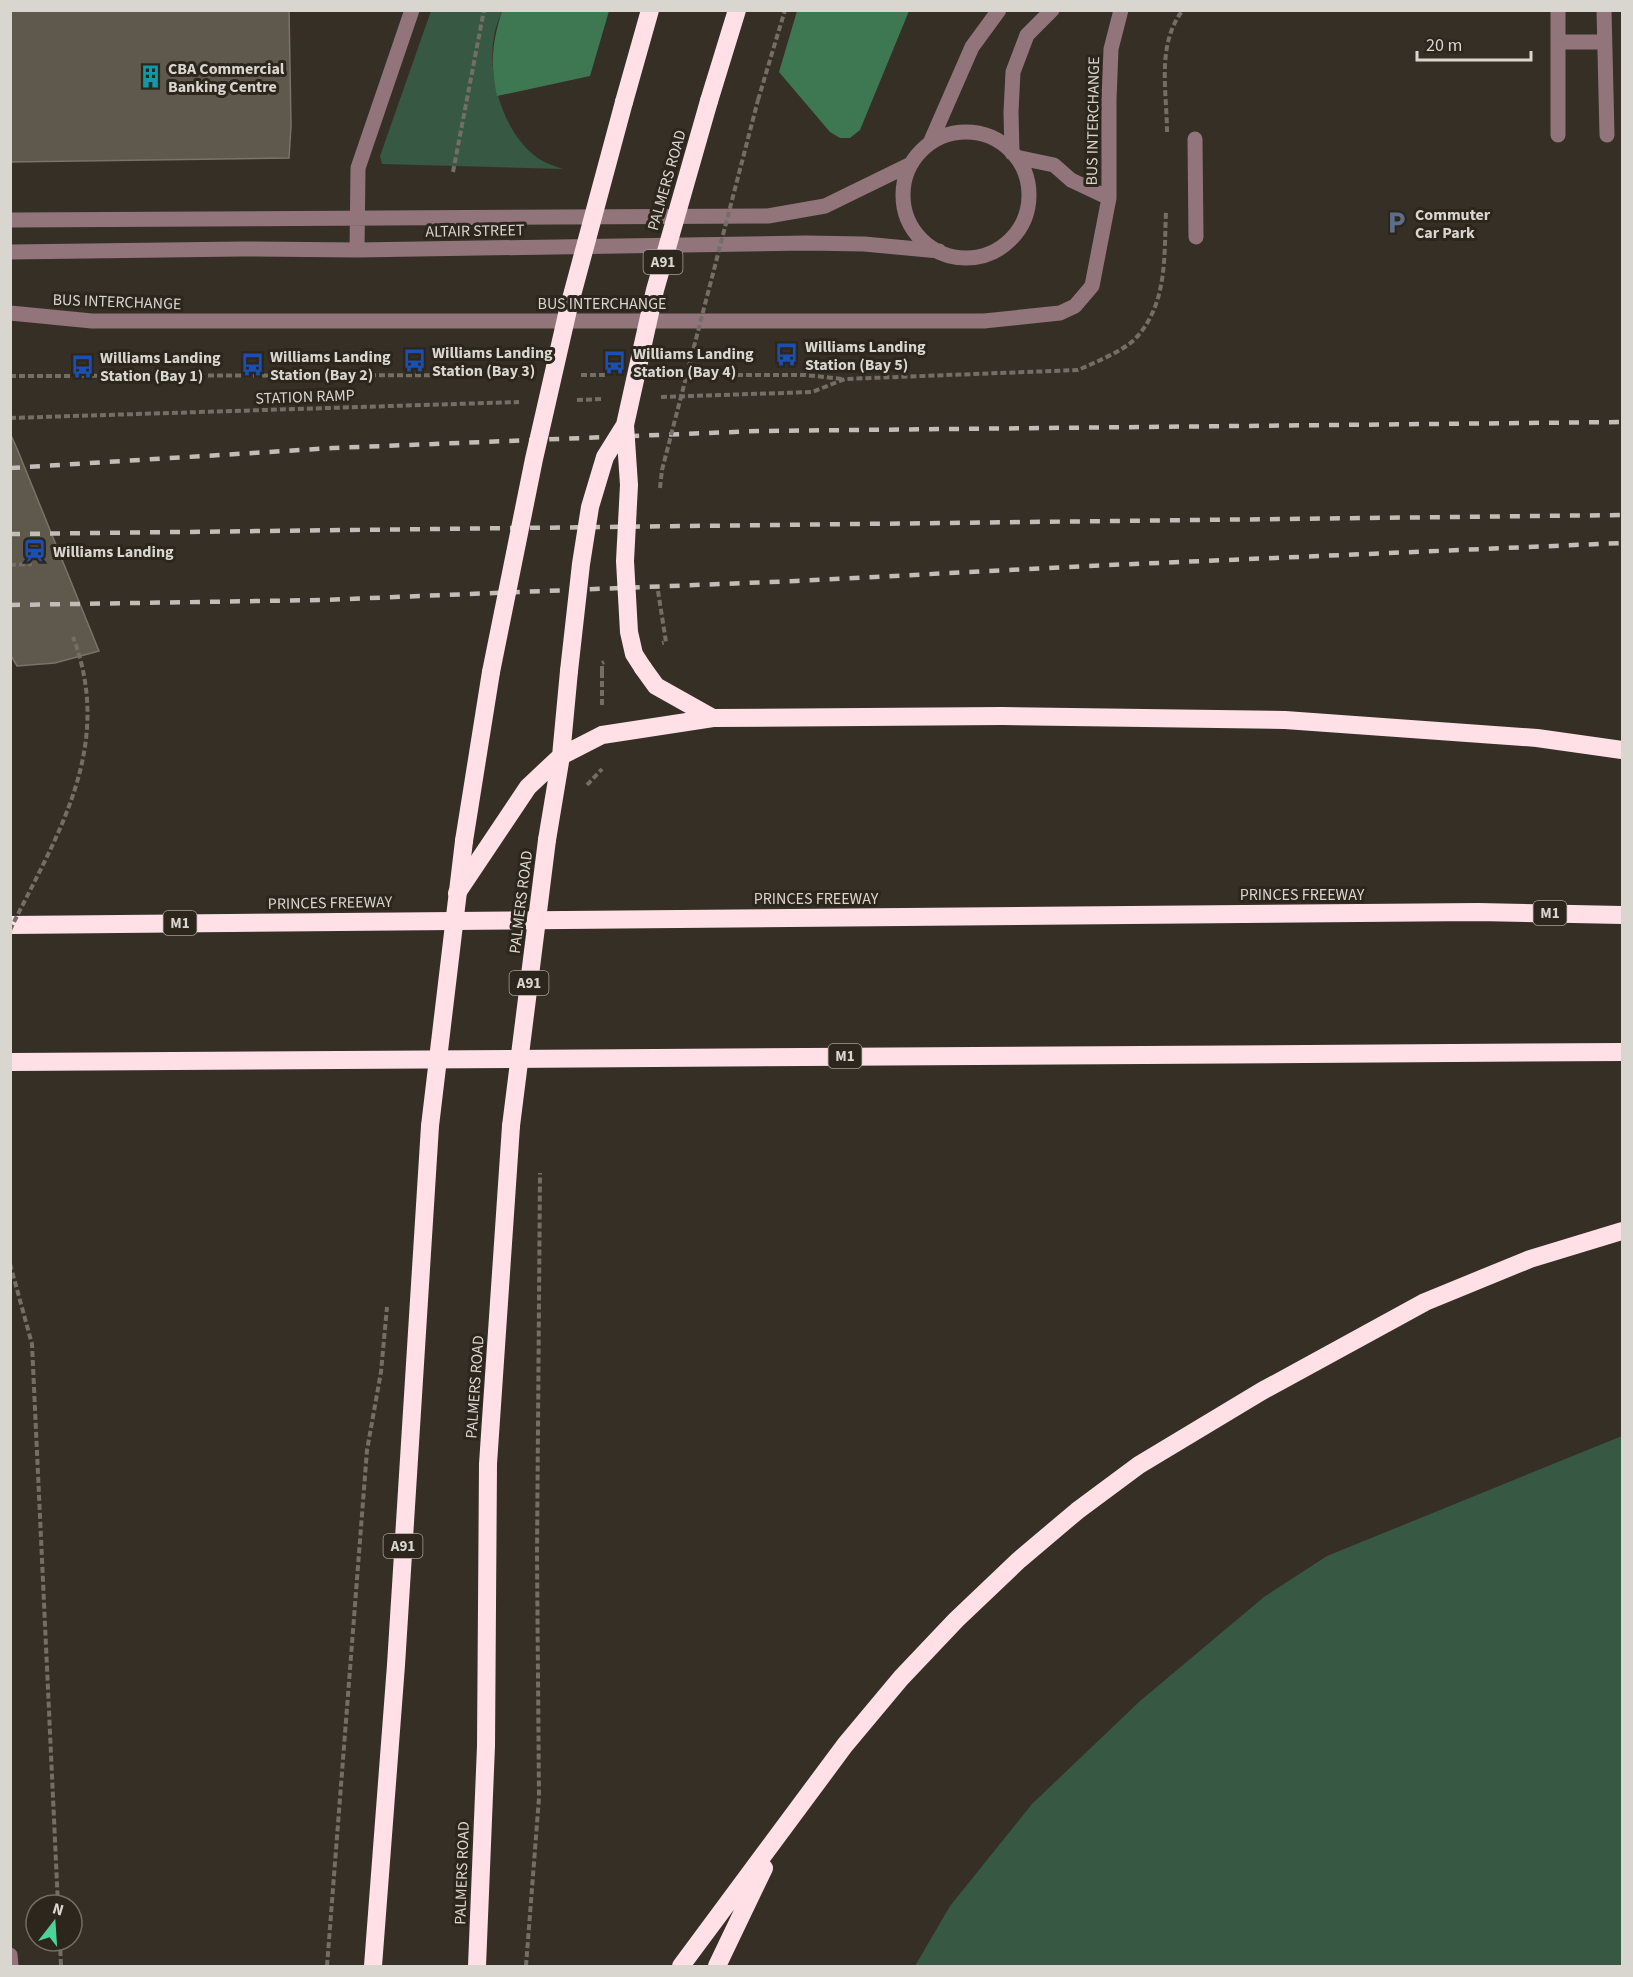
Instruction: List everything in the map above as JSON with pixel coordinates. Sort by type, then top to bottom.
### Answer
[{"type":"highway","name":"A91","points":[[373,1966],[396,1665],[430,1126],[464,842],[491,672],[534,459],[568,310],[650,10]]},
{"type":"highway","name":"PALMERS ROAD","points":[[477,1966],[486,1746],[488,1464],[512,1126],[547,840],[561,756],[581,564],[590,507],[605,457],[625,425],[655,290],[737,10]]},
{"type":"highway","points":[[625,425],[629,485],[625,561],[629,632],[634,654],[656,686],[713,717]]},
{"type":"highway","points":[[457,893],[528,787],[561,756],[602,735],[713,717],[1002,716],[1285,720],[1537,738],[1623,750]]},
{"type":"highway","name":"PRINCES FREEWAY","points":[[10,925],[1478,912],[1623,915]]},
{"type":"highway","name":"M1","points":[[10,1062],[1623,1052]]},
{"type":"highway","points":[[681,1966],[852,1736],[901,1678],[956,1620],[1019,1560],[1077,1511],[1140,1465],[1262,1391],[1425,1302],[1530,1259],[1623,1231]]},
{"type":"highway","points":[[717,1966],[782,1831]]},
{"type":"street","points":[[357,250],[358,168],[412,10]]},
{"type":"street","points":[[930,143],[972,48],[999,10]]},
{"type":"street","points":[[1014,155],[1011,112],[1014,72],[1027,35],[1052,10]]},
{"type":"street","name":"BUS INTERCHANGE","points":[[10,313],[92,321],[973,321],[1060,313],[1075,306],[1092,286],[1109,198],[1111,49],[1121,10]]},
{"type":"street","points":[[1558,10],[1558,135]]},
{"type":"street","points":[[1604,10],[1607,135]]},
{"type":"street","points":[[1559,42],[1604,42]]},
{"type":"street","points":[[973,133],[994,139],[1014,155],[1023,169],[1029,196],[1027,210],[1014,235],[993,252],[966,258],[952,256],[924,242],[913,229],[905,214],[904,180],[919,152],[930,143],[950,134],[973,133]]},
{"type":"street","points":[[1195,139],[1196,237]]},
{"type":"street","name":"BUS INTERCHANGE","points":[[1014,155],[1054,165],[1071,180],[1109,198]]},
{"type":"street","name":"ALTAIR STREET","points":[[10,220],[768,216],[825,206],[911,164]]},
{"type":"street","name":"ALTAIR STREET","points":[[10,252],[357,250],[806,243],[864,244],[939,251]]},
{"type":"street","points":[[10,1955],[11,1966]]},
{"type":"path","points":[[453,172],[484,10]]},
{"type":"path","points":[[660,490],[665,459],[758,100],[785,10]]},
{"type":"path","points":[[663,375],[806,375],[845,380],[1078,370],[1101,361],[1135,340],[1156,308],[1163,279]]},
{"type":"path","points":[[10,376],[532,375]]},
{"type":"path","points":[[580,375],[616,375]]},
{"type":"path","points":[[658,397],[812,392],[845,380]]},
{"type":"path","points":[[574,400],[610,399]]},
{"type":"path","name":"STATION RAMP","points":[[13,417],[527,402]]},
{"type":"path","points":[[10,565],[32,564]]},
{"type":"path","points":[[602,672],[602,663],[666,642],[657,585]]},
{"type":"path","points":[[10,930],[67,815],[82,769],[88,725],[86,681],[73,638]]},
{"type":"path","points":[[526,1966],[540,1798],[537,1554],[540,1171]]},
{"type":"path","points":[[10,1263],[32,1344],[57,1893]]},
{"type":"path","points":[[327,1966],[367,1450],[381,1372],[387,1303]]},
{"type":"green space","points":[[431,11],[502,11],[492,52],[495,85],[506,117],[523,145],[540,160],[563,169],[382,164],[380,156]]},
{"type":"green space","points":[[502,11],[609,11],[590,76],[497,96],[493,73],[493,53]]},
{"type":"green space","points":[[797,11],[909,11],[860,130],[850,138],[840,138],[830,132],[779,72]]},
{"type":"green space","points":[[1622,1436],[1622,1966],[915,1966],[950,1906],[1032,1804],[1140,1701],[1264,1597],[1327,1556]]},
{"type":"building","name":"CBA Commercial Banking Centre","points":[[10,10],[289,10],[291,126],[289,158],[10,162]]},
{"type":"building","name":"Williams Landing","points":[[10,433],[99,651],[55,663],[17,666],[10,654]]},
{"type":"railway","points":[[10,468],[333,448],[758,431],[1622,422]]},
{"type":"railway","points":[[10,534],[1622,515]]},
{"type":"railway","points":[[10,605],[323,600],[1622,543]]},
{"type":"place","name":"CBA Commercial Banking Centre","points":[[150,77]]},
{"type":"place","name":"Commuter Car Park","points":[[1397,223]]},
{"type":"place","name":"Williams Landing Station (Bay 5)","points":[[787,355]]},
{"type":"place","name":"Williams Landing Station (Bay 3)","points":[[414,361]]},
{"type":"place","name":"Williams Landing Station (Bay 4)","points":[[615,362]]},
{"type":"place","name":"Williams Landing Station (Bay 2)","points":[[252,365]]},
{"type":"place","name":"Williams Landing Station (Bay 1)","points":[[82,366]]},
{"type":"place","name":"Williams Landing","points":[[35,551]]}]
